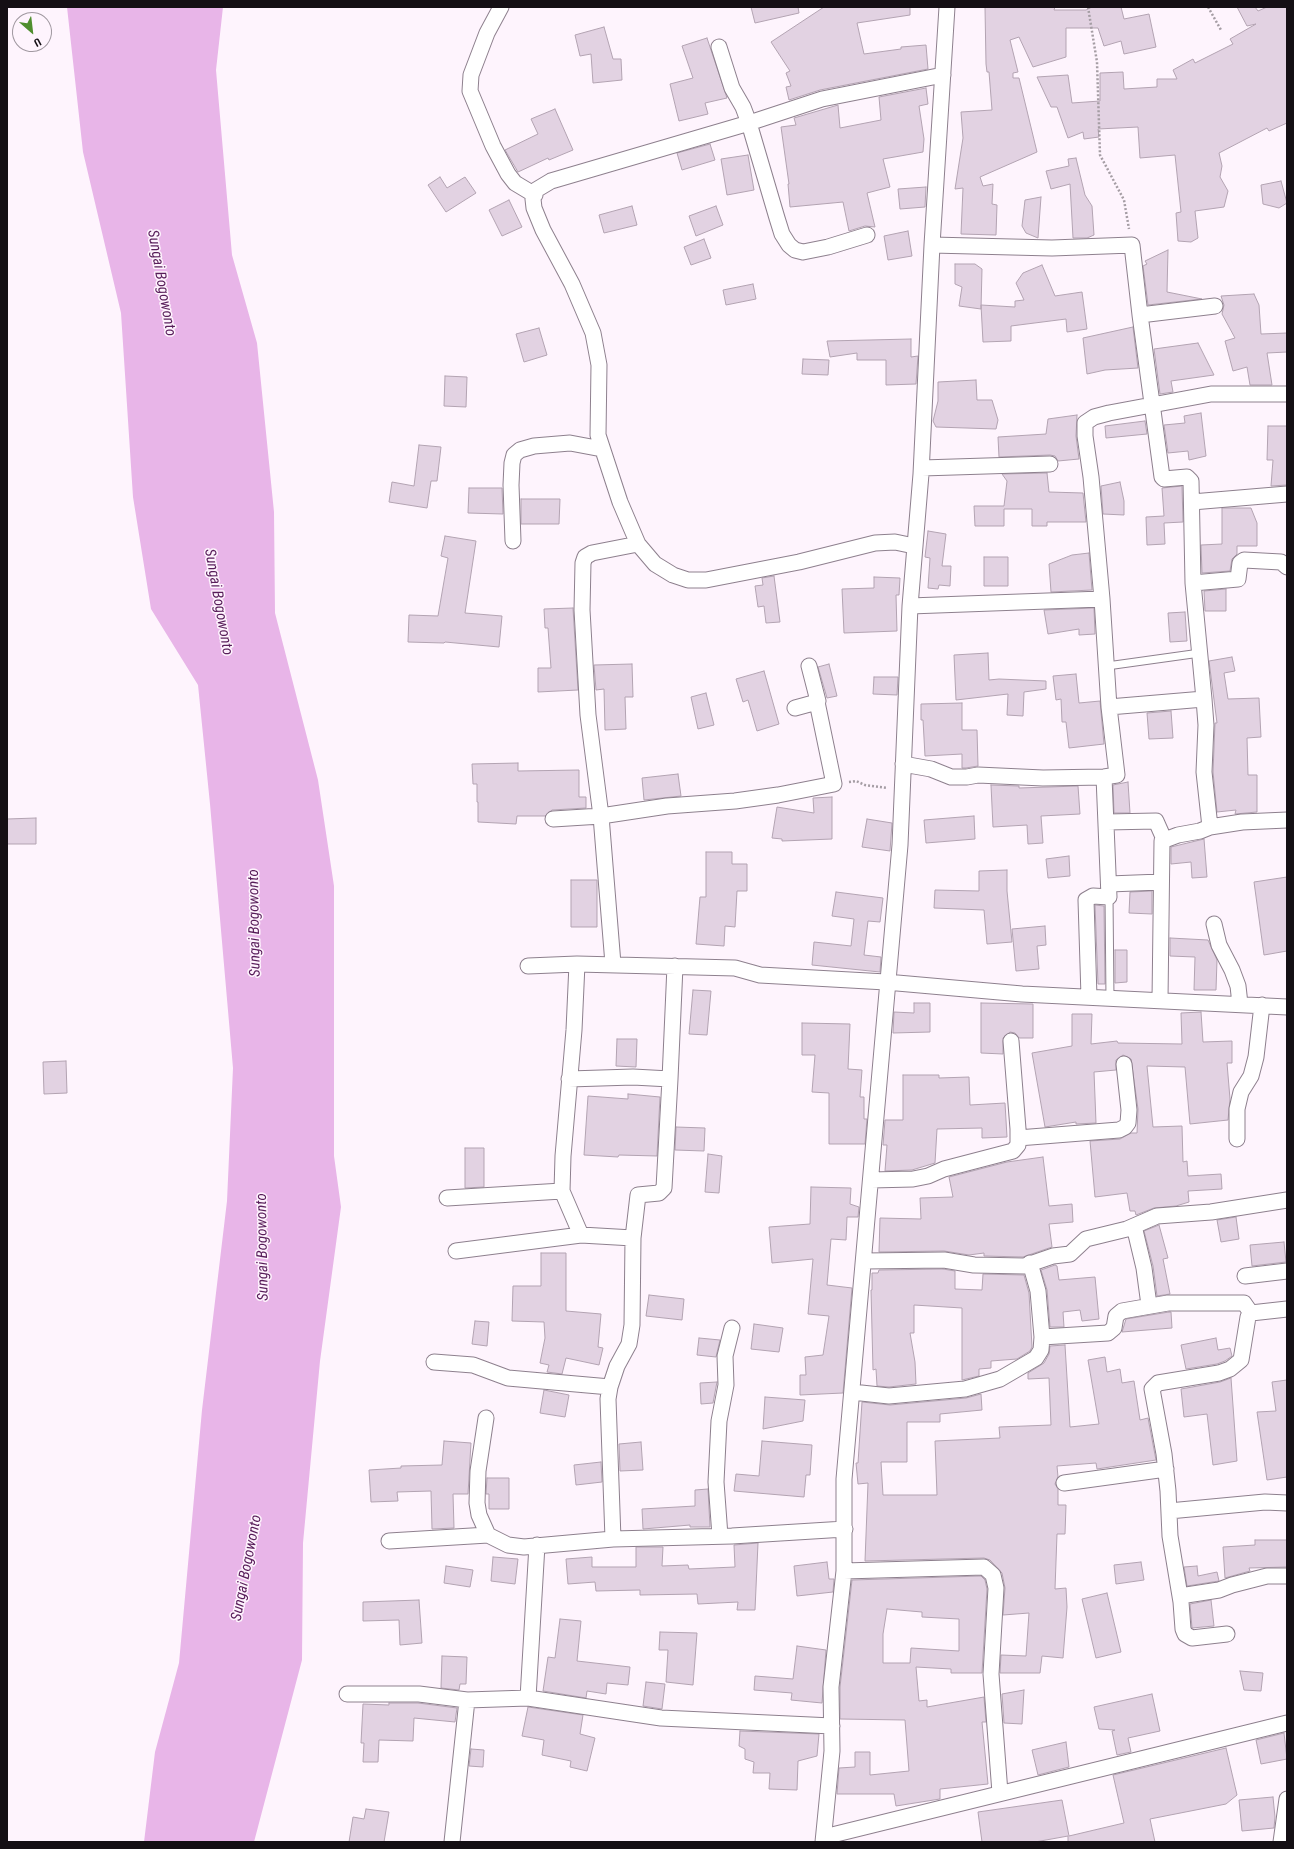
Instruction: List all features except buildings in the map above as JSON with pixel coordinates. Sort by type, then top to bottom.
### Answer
[{"type":"street","points":[[501,7],[487,33],[471,75],[470,91],[493,146],[508,174],[515,183],[535,194]]},
{"type":"street","points":[[947,7],[932,246],[922,468],[914,546],[910,606],[901,791],[900,845],[886,982],[865,1261],[844,1479],[844,1571],[831,1687],[832,1751],[823,1840],[1000,1793],[1287,1723]]},
{"type":"street","points":[[719,47],[732,88],[743,107],[749,123],[782,234],[789,245],[795,250],[804,252],[828,248],[867,235]]},
{"type":"street","points":[[914,546],[895,542],[875,543],[799,562],[706,580],[688,580],[673,575],[655,564],[638,544],[620,502],[602,449],[597,426],[599,365],[593,332],[572,284],[543,230],[534,208],[536,190],[551,181],[749,123],[822,99],[943,75]]},
{"type":"street","points":[[932,246],[1052,248],[1132,245],[1162,477],[1190,479],[1192,502],[1193,583],[1206,725],[1204,772],[1210,827]]},
{"type":"street","points":[[1140,315],[1215,306]]},
{"type":"street","points":[[903,764],[931,769],[951,777],[978,775],[1043,778],[1115,776],[1117,772],[1109,707],[1102,599],[1091,477],[1085,436],[1085,423],[1088,420],[1102,415],[1210,394],[1287,394]]},
{"type":"street","points":[[513,541],[511,485],[514,455],[520,450],[534,446],[570,443],[602,449]]},
{"type":"street","points":[[922,468],[1050,464]]},
{"type":"street","points":[[1192,502],[1287,494]]},
{"type":"street","points":[[613,964],[601,816],[588,715],[582,610],[583,564],[585,557],[592,554],[638,544]]},
{"type":"street","points":[[1193,583],[1238,579],[1240,563],[1244,560],[1281,562],[1287,567]]},
{"type":"street","points":[[910,606],[1102,599]]},
{"type":"street","points":[[553,819],[601,816],[667,806],[778,795],[834,784],[818,701],[809,666]]},
{"type":"street","points":[[1109,707],[1204,699]]},
{"type":"street","points":[[795,708],[817,702]]},
{"type":"street","points":[[1104,777],[1109,890]]},
{"type":"street","points":[[1164,839],[1200,831],[1210,827],[1242,822],[1287,820]]},
{"type":"street","points":[[1107,822],[1156,821],[1164,839],[1162,844],[1161,882],[1160,1000]]},
{"type":"street","points":[[1089,998],[1086,900],[1109,890],[1161,882]]},
{"type":"street","points":[[1214,924],[1219,945],[1232,970],[1238,986],[1240,1004]]},
{"type":"street","points":[[577,964],[563,1156],[562,1191],[581,1235]]},
{"type":"street","points":[[528,966],[613,964],[735,968],[760,975],[886,982],[1022,994],[1287,1007]]},
{"type":"street","points":[[613,1539],[608,1399],[610,1387],[617,1366],[629,1344],[632,1325],[633,1238],[638,1195],[659,1193],[664,1188],[675,966]]},
{"type":"street","points":[[1237,1139],[1237,1109],[1241,1092],[1251,1076],[1256,1057],[1262,1005]]},
{"type":"street","points":[[871,1180],[913,1179],[928,1176],[944,1169],[1013,1151],[1018,1145],[1018,1138],[1011,1041]]},
{"type":"street","points":[[1018,1138],[1119,1130],[1125,1127],[1128,1123],[1129,1110],[1124,1064]]},
{"type":"street","points":[[569,1079],[633,1077],[670,1079]]},
{"type":"street","points":[[447,1198],[562,1191]]},
{"type":"street","points":[[865,1261],[944,1260],[999,1267],[1024,1266],[1053,1256],[1070,1254],[1086,1239],[1134,1226],[1157,1216],[1211,1212],[1287,1200]]},
{"type":"street","points":[[1134,1226],[1144,1268],[1149,1305]]},
{"type":"street","points":[[456,1251],[581,1235],[633,1238]]},
{"type":"street","points":[[852,1392],[889,1396],[965,1390],[1000,1379],[1036,1358],[1041,1350],[1042,1337],[1038,1291],[1030,1263]]},
{"type":"street","points":[[1246,1276],[1287,1271]]},
{"type":"street","points":[[1042,1337],[1108,1333],[1114,1328],[1118,1313],[1168,1302],[1244,1303],[1251,1313]]},
{"type":"street","points":[[1251,1313],[1287,1309]]},
{"type":"street","points":[[1227,1634],[1192,1638],[1185,1634],[1183,1629],[1180,1596],[1170,1536],[1166,1469],[1152,1388],[1158,1383],[1219,1373],[1230,1368],[1241,1360],[1248,1317],[1251,1313]]},
{"type":"street","points":[[720,1536],[716,1482],[718,1436],[726,1384],[726,1356],[732,1328]]},
{"type":"street","points":[[434,1362],[473,1365],[508,1378],[610,1387]]},
{"type":"street","points":[[486,1418],[478,1471],[477,1502],[478,1515],[488,1535]]},
{"type":"street","points":[[1064,1483],[1166,1469]]},
{"type":"street","points":[[1169,1511],[1257,1503],[1287,1503]]},
{"type":"street","points":[[389,1541],[488,1535],[508,1545],[524,1547],[613,1539],[720,1536],[845,1529]]},
{"type":"street","points":[[528,1698],[537,1545]]},
{"type":"street","points":[[844,1571],[984,1567],[994,1575],[996,1588],[991,1674],[1000,1793]]},
{"type":"street","points":[[1180,1596],[1220,1590],[1232,1585],[1267,1576],[1287,1576]]},
{"type":"street","points":[[347,1694],[419,1694],[467,1700],[528,1698],[661,1718],[832,1726]]},
{"type":"street","points":[[452,1842],[467,1700]]},
{"type":"street","points":[[1280,1842],[1287,1799]]},
{"type":"lane","points":[[1107,666],[1200,653]]},
{"type":"lane","points":[[1109,890],[1110,999]]},
{"type":"path","points":[[1088,7],[1097,62],[1100,155],[1124,200],[1132,245]]},
{"type":"path","points":[[1208,7],[1222,30]]},
{"type":"path","points":[[834,784],[856,781],[865,785],[901,791]]},
{"type":"water","name":"Sungai Bogowonto","points":[[67,7],[223,7],[216,70],[232,255],[257,343],[274,512],[275,613],[318,780],[334,886],[334,1156],[341,1207],[320,1361],[303,1543],[302,1660],[254,1842],[144,1842],[155,1752],[179,1663],[202,1410],[227,1201],[233,1068],[198,685],[151,609],[133,497],[121,313],[83,152]]}]
